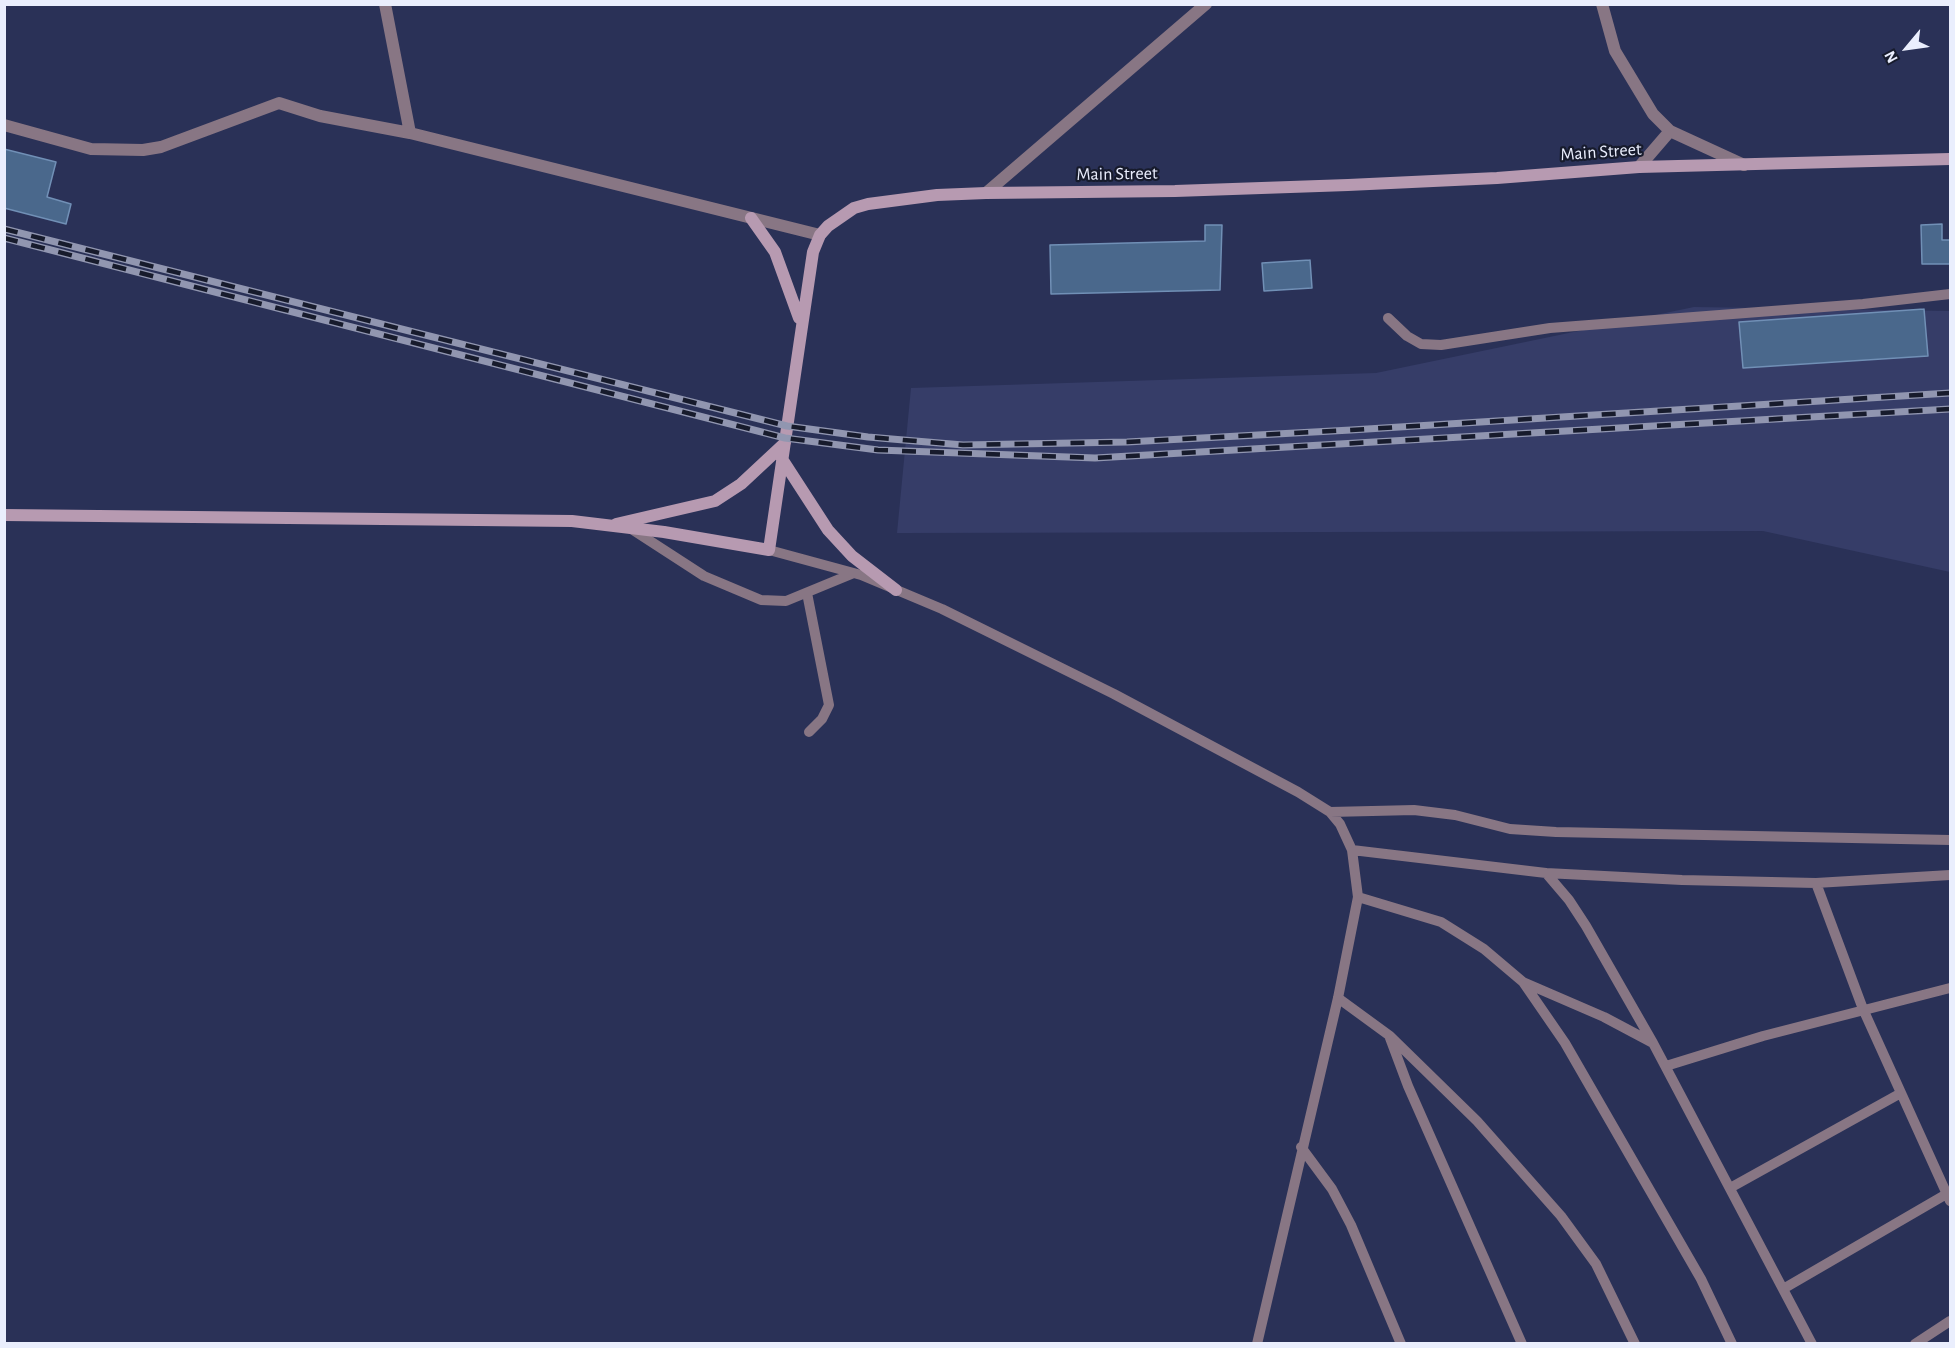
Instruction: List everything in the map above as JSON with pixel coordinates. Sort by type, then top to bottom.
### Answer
[{"type":"main road","name":"Main Street","points":[[820,235],[840,217],[868,204],[937,195],[1348,185],[1497,178],[1639,166],[1950,159]]},
{"type":"main road","points":[[751,218],[775,252],[801,322]]},
{"type":"main road","points":[[4,515],[573,521],[768,550],[801,322],[813,252],[820,235]]},
{"type":"main road","points":[[612,525],[715,501],[741,484],[784,442]]},
{"type":"main road","points":[[782,459],[828,530],[852,556],[896,590]]},
{"type":"street","points":[[385,4],[410,133]]},
{"type":"street","points":[[986,193],[1206,4]]},
{"type":"street","points":[[1602,4],[1615,51],[1653,114],[1670,131],[1744,165]]},
{"type":"street","points":[[4,125],[91,148],[143,150],[161,147],[279,103],[320,116],[360,121],[820,235]]},
{"type":"street","points":[[1639,166],[1670,131]]},
{"type":"lane","points":[[1388,318],[1407,336],[1421,344],[1441,345],[1539,329],[1863,304],[1950,294]]},
{"type":"lane","points":[[628,528],[704,576],[738,593],[761,600],[786,601],[854,573]]},
{"type":"lane","points":[[768,550],[854,573],[942,609],[1114,694],[1330,812],[1414,810],[1446,813],[1510,829],[1556,832],[1950,840]]},
{"type":"lane","points":[[807,593],[829,705],[822,719],[809,732]]},
{"type":"lane","points":[[1257,1344],[1301,1147],[1338,998],[1358,897],[1352,850],[1330,812]]},
{"type":"lane","points":[[1352,850],[1546,873],[1682,880],[1816,883],[1950,875]]},
{"type":"lane","points":[[1546,873],[1569,900],[1586,926],[1666,1066],[1812,1344]]},
{"type":"lane","points":[[1783,1289],[1949,1196],[1863,1009],[1816,883]]},
{"type":"lane","points":[[1358,897],[1441,922],[1484,949],[1523,982],[1565,1043],[1701,1279],[1732,1344]]},
{"type":"lane","points":[[1523,982],[1604,1017],[1653,1043]]},
{"type":"lane","points":[[1666,1066],[1763,1036],[1950,988]]},
{"type":"lane","points":[[1338,998],[1390,1036],[1477,1121],[1561,1216],[1596,1264],[1635,1344]]},
{"type":"lane","points":[[1390,1036],[1408,1086],[1522,1344]]},
{"type":"lane","points":[[1730,1188],[1901,1093]]},
{"type":"lane","points":[[1301,1147],[1332,1189],[1351,1225],[1401,1344]]},
{"type":"lane","points":[[1915,1344],[1950,1321]]},
{"type":"shaded area","points":[[1694,307],[1950,311],[1950,572],[1763,531],[897,533],[911,388],[1376,373]]},
{"type":"building","points":[[4,149],[56,162],[47,197],[71,204],[66,224],[4,208]]},
{"type":"building","points":[[1942,224],[1942,240],[1950,240],[1950,264],[1922,264],[1921,225]]},
{"type":"building","points":[[1205,225],[1222,225],[1220,290],[1051,294],[1050,245],[1205,241]]},
{"type":"building","points":[[1310,260],[1312,288],[1264,291],[1262,263]]},
{"type":"building","points":[[1924,309],[1928,356],[1743,368],[1739,322]]},
{"type":"railway","points":[[4,229],[787,426],[868,437],[963,445],[1127,442],[1950,393]]},
{"type":"railway","points":[[4,238],[785,438],[878,450],[1095,458],[1950,409]]}]
